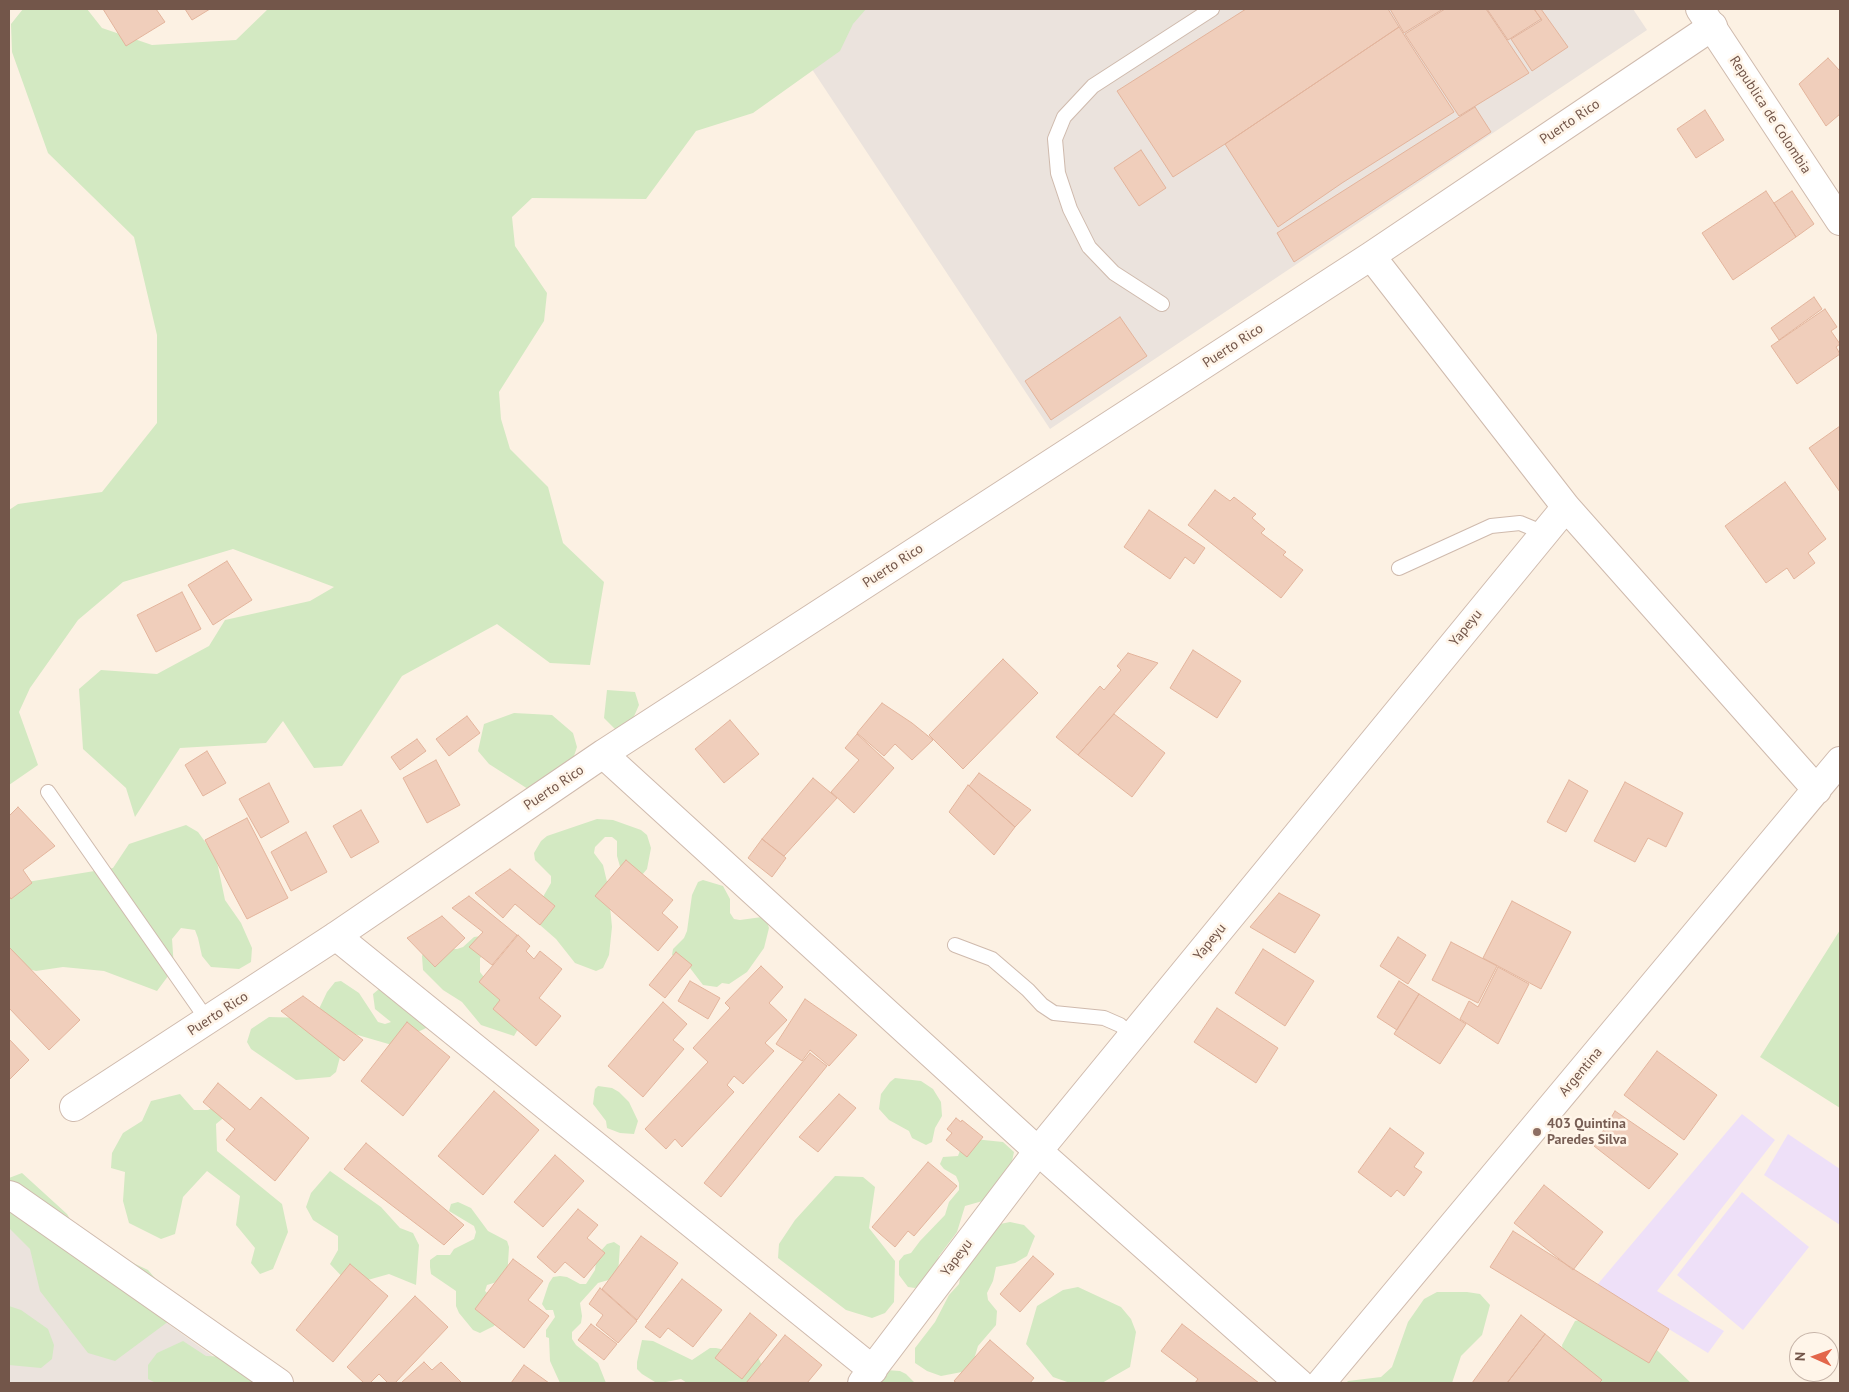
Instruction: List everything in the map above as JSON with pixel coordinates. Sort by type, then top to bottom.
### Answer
[{"type":"street","name":"Republica de Colombia","points":[[1706,18],[1840,221]]},
{"type":"street","name":"Puerto Rico","points":[[74,1107],[336,936],[603,754],[1371,256],[1706,18]]},
{"type":"street","points":[[1371,256],[1566,507],[1817,790]]},
{"type":"street","name":"Yapeyu","points":[[867,1376],[1038,1151],[1566,507]]},
{"type":"street","points":[[603,754],[1038,1151],[1299,1383]]},
{"type":"street","name":"Argentina","points":[[1321,1383],[1840,761]]},
{"type":"street","points":[[336,936],[867,1376]]},
{"type":"street","points":[[9,1195],[279,1383]]},
{"type":"lane","points":[[1162,304],[1114,273],[1089,247],[1070,209],[1058,173],[1055,139],[1064,117],[1093,86],[1212,9]]},
{"type":"lane","points":[[1399,568],[1491,526],[1520,523],[1544,533]]},
{"type":"lane","points":[[48,792],[208,1021]]},
{"type":"lane","points":[[955,945],[992,959],[1028,990],[1042,1005],[1054,1013],[1104,1018],[1120,1025],[1132,1036]]},
{"type":"shaded area","points":[[831,9],[1633,9],[1647,30],[1050,429],[790,36]]},
{"type":"shaded area","points":[[1742,1114],[1775,1140],[1657,1291],[1724,1331],[1708,1353],[1597,1285]]},
{"type":"shaded area","points":[[1788,1134],[1840,1169],[1840,1225],[1764,1175]]},
{"type":"shaded area","points":[[1742,1192],[1809,1247],[1743,1330],[1677,1275]]},
{"type":"shaded area","points":[[9,1209],[250,1383],[9,1383]]},
{"type":"green space","points":[[23,9],[87,9],[102,28],[152,45],[236,40],[268,9],[866,9],[853,24],[840,51],[753,113],[696,131],[646,199],[532,198],[512,217],[515,246],[547,293],[544,321],[499,392],[501,419],[510,449],[548,487],[563,543],[604,582],[590,665],[550,663],[497,624],[402,676],[342,766],[314,768],[283,721],[266,743],[180,748],[135,817],[126,788],[83,749],[79,689],[101,670],[157,674],[209,646],[225,620],[310,601],[334,587],[233,549],[123,582],[78,620],[30,688],[19,712],[38,765],[9,785],[9,510],[18,504],[102,492],[157,423],[157,335],[134,237],[48,153],[12,52],[11,24]]},
{"type":"green space","points":[[607,690],[635,692],[639,705],[628,730],[615,729],[604,718]]},
{"type":"green space","points":[[514,713],[552,715],[573,733],[577,747],[573,759],[528,789],[489,764],[478,751],[484,724]]},
{"type":"green space","points":[[597,819],[613,820],[641,830],[647,835],[651,848],[647,869],[642,875],[621,870],[617,856],[617,841],[612,837],[605,837],[595,847],[594,853],[603,865],[608,886],[612,927],[609,955],[603,968],[596,971],[575,963],[556,939],[540,925],[537,917],[540,902],[551,883],[551,876],[535,860],[534,853],[541,841],[547,836]]},
{"type":"green space","points":[[186,825],[198,832],[216,857],[225,900],[241,923],[252,948],[251,962],[239,969],[211,967],[202,956],[195,930],[181,928],[172,939],[174,968],[157,991],[104,971],[63,967],[36,971],[9,964],[9,893],[27,882],[113,868],[129,844]]},
{"type":"green space","points":[[703,880],[723,886],[730,899],[730,913],[734,919],[762,917],[767,922],[769,928],[764,948],[747,972],[729,984],[722,983],[717,987],[703,985],[690,968],[672,955],[673,949],[684,938],[687,931],[692,895],[698,882]]},
{"type":"green space","points":[[1840,930],[1840,1108],[1760,1057]]},
{"type":"green space","points":[[481,936],[490,949],[480,958],[480,972],[521,1024],[514,1036],[481,1025],[462,1002],[443,990],[423,970],[422,956],[425,949],[457,949],[463,947],[474,937]]},
{"type":"green space","points":[[341,981],[359,993],[378,1022],[385,1024],[391,1022],[375,1009],[373,994],[379,989],[386,990],[428,1027],[392,1045],[330,1027],[318,1011],[327,992],[335,982]]},
{"type":"green space","points":[[269,1017],[305,1018],[343,1046],[336,1072],[330,1077],[296,1080],[251,1049],[247,1042],[251,1029]]},
{"type":"green space","points":[[895,1078],[921,1081],[933,1089],[941,1102],[942,1116],[935,1128],[932,1142],[926,1145],[912,1138],[909,1131],[889,1120],[879,1109],[881,1094]]},
{"type":"green space","points":[[598,1086],[612,1088],[629,1102],[638,1121],[634,1134],[620,1133],[607,1128],[606,1121],[593,1104],[595,1089]]},
{"type":"green space","points":[[180,1094],[194,1110],[208,1110],[220,1103],[227,1115],[216,1124],[217,1151],[282,1204],[288,1232],[273,1269],[260,1274],[251,1263],[255,1248],[236,1225],[240,1196],[207,1171],[183,1197],[175,1234],[161,1239],[129,1223],[123,1201],[125,1172],[111,1168],[112,1153],[123,1133],[142,1121],[151,1101]]},
{"type":"green space","points":[[974,1139],[1003,1142],[1014,1152],[1011,1166],[1004,1180],[992,1188],[986,1200],[965,1206],[957,1232],[939,1256],[934,1277],[915,1288],[908,1287],[899,1275],[899,1261],[904,1255],[911,1253],[945,1215],[949,1202],[959,1190],[956,1176],[944,1169],[940,1164],[943,1157],[958,1156],[962,1145]]},
{"type":"green space","points":[[330,1171],[381,1207],[400,1228],[413,1233],[419,1245],[416,1285],[389,1274],[350,1285],[330,1264],[338,1250],[338,1236],[313,1220],[306,1207],[311,1193]]},
{"type":"green space","points":[[22,1173],[67,1214],[82,1239],[148,1270],[166,1291],[169,1321],[115,1361],[88,1353],[40,1291],[30,1249],[9,1228],[9,1178]]},
{"type":"green space","points":[[835,1176],[863,1177],[875,1187],[869,1228],[895,1261],[894,1302],[885,1313],[872,1318],[846,1310],[778,1258],[779,1244],[795,1220]]},
{"type":"green space","points":[[458,1202],[471,1208],[488,1231],[507,1241],[509,1247],[507,1279],[487,1285],[485,1291],[495,1300],[503,1315],[494,1326],[480,1333],[473,1330],[459,1313],[456,1306],[456,1291],[431,1274],[430,1260],[437,1255],[450,1255],[454,1249],[474,1239],[476,1232],[474,1226],[449,1211],[451,1204]]},
{"type":"green space","points":[[1010,1222],[1024,1225],[1035,1236],[1027,1256],[1015,1263],[996,1267],[993,1281],[987,1293],[988,1300],[997,1311],[996,1325],[978,1346],[972,1366],[967,1371],[941,1376],[927,1371],[915,1363],[915,1348],[935,1322],[949,1295],[959,1284],[964,1256],[995,1225]]},
{"type":"green space","points":[[614,1242],[620,1246],[618,1274],[612,1279],[598,1283],[580,1303],[581,1323],[572,1332],[572,1339],[576,1345],[598,1363],[606,1383],[560,1383],[550,1361],[549,1338],[546,1337],[546,1330],[555,1317],[553,1310],[546,1310],[542,1304],[549,1283],[553,1277],[560,1276],[567,1277],[580,1284],[586,1284],[595,1270],[597,1255],[607,1244]]},
{"type":"green space","points":[[1078,1287],[1121,1307],[1131,1319],[1136,1332],[1130,1367],[1102,1383],[1070,1383],[1053,1377],[1026,1344],[1037,1306],[1063,1290]]},
{"type":"green space","points":[[1437,1292],[1480,1294],[1490,1305],[1482,1335],[1461,1356],[1452,1383],[1346,1383],[1348,1381],[1381,1377],[1392,1367],[1408,1322],[1424,1299]]},
{"type":"green space","points":[[9,1306],[21,1310],[48,1329],[54,1345],[52,1359],[41,1368],[9,1365]]},
{"type":"green space","points":[[1604,1315],[1630,1324],[1691,1383],[1568,1383],[1562,1345],[1575,1321]]},
{"type":"green space","points":[[642,1340],[653,1341],[692,1360],[710,1348],[758,1357],[764,1370],[763,1383],[687,1383],[681,1379],[661,1383],[655,1382],[637,1369]]},
{"type":"green space","points":[[183,1341],[206,1356],[267,1359],[291,1383],[156,1383],[148,1379],[148,1365],[157,1353]]},
{"type":"green space","points":[[886,1370],[900,1371],[915,1383],[874,1383]]},
{"type":"building","points":[[103,9],[156,9],[165,22],[126,46]]},
{"type":"building","points":[[185,9],[210,9],[192,20]]},
{"type":"building","points":[[1246,9],[1388,9],[1399,27],[1173,177],[1117,91]]},
{"type":"building","points":[[1390,9],[1443,9],[1404,33]]},
{"type":"building","points":[[1445,9],[1486,9],[1529,73],[1459,116],[1405,34]]},
{"type":"building","points":[[1487,9],[1534,9],[1541,19],[1508,40]]},
{"type":"building","points":[[1534,9],[1541,9],[1568,47],[1532,71],[1511,39],[1542,20]]},
{"type":"building","points":[[1399,27],[1454,112],[1342,183],[1278,227],[1225,144]]},
{"type":"building","points":[[1828,58],[1840,71],[1840,114],[1826,126],[1799,84]]},
{"type":"building","points":[[1475,107],[1491,132],[1294,262],[1277,233]]},
{"type":"building","points":[[1705,110],[1724,140],[1696,158],[1677,129]]},
{"type":"building","points":[[1141,150],[1166,188],[1139,206],[1114,168]]},
{"type":"building","points":[[1766,191],[1796,237],[1733,280],[1702,233]]},
{"type":"building","points":[[1792,191],[1814,224],[1796,237],[1774,203]]},
{"type":"building","points":[[1814,297],[1822,309],[1779,340],[1771,328]]},
{"type":"building","points":[[1825,309],[1837,327],[1831,331],[1840,344],[1836,347],[1840,354],[1797,384],[1771,346]]},
{"type":"building","points":[[1120,317],[1147,356],[1051,420],[1025,381]]},
{"type":"building","points":[[1840,426],[1840,492],[1809,448]]},
{"type":"building","points":[[1785,482],[1826,539],[1808,553],[1815,563],[1794,579],[1787,568],[1766,583],[1725,526]]},
{"type":"building","points":[[1215,490],[1230,501],[1234,497],[1256,514],[1252,518],[1265,529],[1261,533],[1286,552],[1283,555],[1303,570],[1281,598],[1188,525]]},
{"type":"building","points":[[1149,510],[1205,548],[1194,564],[1185,557],[1170,579],[1124,547]]},
{"type":"building","points":[[227,561],[252,600],[213,625],[188,585]]},
{"type":"building","points":[[182,592],[201,629],[156,652],[137,615]]},
{"type":"building","points":[[1193,650],[1241,681],[1217,718],[1170,688]]},
{"type":"building","points":[[1128,653],[1158,663],[1078,755],[1056,737],[1100,686],[1104,690],[1121,670],[1117,666]]},
{"type":"building","points":[[1003,659],[1038,693],[963,769],[929,735]]},
{"type":"building","points":[[882,703],[933,740],[912,760],[895,744],[884,756],[857,733]]},
{"type":"building","points":[[1114,714],[1165,753],[1132,797],[1078,755]]},
{"type":"building","points":[[467,716],[480,733],[449,756],[436,739]]},
{"type":"building","points":[[730,720],[759,754],[724,783],[695,749]]},
{"type":"building","points":[[857,734],[894,768],[854,813],[831,792],[859,760],[845,748]]},
{"type":"building","points":[[417,739],[426,751],[400,770],[391,757]]},
{"type":"building","points":[[207,751],[226,783],[203,796],[185,765]]},
{"type":"building","points":[[436,760],[460,805],[427,823],[403,778]]},
{"type":"building","points":[[979,773],[1031,810],[1015,827],[969,786]]},
{"type":"building","points":[[813,778],[837,798],[784,856],[762,839]]},
{"type":"building","points":[[1569,780],[1588,791],[1566,832],[1547,822]]},
{"type":"building","points":[[1625,782],[1683,813],[1666,847],[1648,838],[1635,862],[1594,841]]},
{"type":"building","points":[[269,783],[289,822],[261,838],[239,799]]},
{"type":"building","points":[[968,785],[1015,827],[994,855],[949,812]]},
{"type":"building","points":[[18,807],[55,846],[23,870],[32,883],[11,899],[9,896],[9,816]]},
{"type":"building","points":[[361,810],[379,842],[351,858],[333,826]]},
{"type":"building","points":[[247,818],[288,898],[247,919],[205,840]]},
{"type":"building","points":[[306,832],[327,872],[291,891],[271,852]]},
{"type":"building","points":[[762,839],[786,858],[772,877],[748,858]]},
{"type":"building","points":[[626,860],[673,900],[662,913],[678,927],[658,951],[595,896]]},
{"type":"building","points":[[510,869],[555,906],[540,925],[515,904],[503,918],[475,893]]},
{"type":"building","points":[[1279,893],[1320,915],[1295,953],[1250,927]]},
{"type":"building","points":[[469,896],[517,935],[492,965],[469,947],[483,932],[452,908]]},
{"type":"building","points":[[1512,901],[1571,932],[1541,989],[1483,958]]},
{"type":"building","points":[[442,916],[465,938],[435,967],[407,938]]},
{"type":"building","points":[[518,935],[530,946],[526,951],[534,959],[540,951],[562,969],[539,998],[561,1016],[536,1046],[493,1009],[500,1000],[479,982]]},
{"type":"building","points":[[1398,937],[1426,955],[1408,984],[1380,966]]},
{"type":"building","points":[[1451,942],[1497,966],[1478,1003],[1432,980]]},
{"type":"building","points":[[9,947],[80,1020],[49,1050],[9,1008]]},
{"type":"building","points":[[1263,949],[1314,981],[1285,1026],[1235,993]]},
{"type":"building","points":[[676,952],[692,965],[665,998],[649,985]]},
{"type":"building","points":[[761,966],[783,987],[769,1003],[787,1020],[765,1043],[774,1051],[743,1084],[734,1076],[727,1085],[734,1092],[682,1147],[675,1139],[666,1149],[645,1129],[708,1062],[693,1048],[730,1008],[725,1003]]},
{"type":"building","points":[[1498,967],[1529,984],[1498,1044],[1460,1019],[1469,1001],[1478,1007]]},
{"type":"building","points":[[690,981],[720,998],[708,1019],[678,1001]]},
{"type":"building","points":[[1399,981],[1419,994],[1397,1030],[1377,1017]]},
{"type":"building","points":[[1419,994],[1466,1024],[1440,1064],[1394,1034]]},
{"type":"building","points":[[303,996],[363,1040],[344,1061],[281,1011]]},
{"type":"building","points":[[805,999],[857,1035],[829,1066],[810,1050],[802,1061],[776,1044]]},
{"type":"building","points":[[663,1002],[687,1024],[673,1040],[684,1049],[643,1097],[608,1066]]},
{"type":"building","points":[[1217,1008],[1278,1048],[1256,1083],[1194,1042]]},
{"type":"building","points":[[407,1022],[450,1057],[403,1116],[361,1081]]},
{"type":"building","points":[[9,1039],[29,1060],[9,1080]]},
{"type":"building","points":[[1657,1051],[1717,1095],[1684,1140],[1624,1095]]},
{"type":"building","points":[[810,1053],[827,1066],[721,1197],[704,1183]]},
{"type":"building","points":[[218,1083],[250,1110],[261,1097],[309,1138],[275,1181],[226,1140],[235,1129],[203,1102]]},
{"type":"building","points":[[494,1091],[539,1130],[483,1195],[438,1156]]},
{"type":"building","points":[[839,1094],[856,1108],[818,1152],[799,1137]]},
{"type":"building","points":[[1615,1111],[1678,1154],[1649,1189],[1594,1146]]},
{"type":"building","points":[[956,1118],[961,1122],[962,1120],[983,1137],[967,1157],[946,1140],[952,1133],[947,1129]]},
{"type":"building","points":[[1390,1128],[1424,1153],[1414,1167],[1422,1172],[1404,1196],[1397,1190],[1391,1197],[1358,1172]]},
{"type":"building","points":[[366,1143],[464,1225],[444,1245],[344,1169]]},
{"type":"building","points":[[555,1155],[584,1181],[543,1227],[514,1202]]},
{"type":"building","points":[[928,1162],[957,1186],[914,1236],[908,1231],[895,1247],[872,1227]]},
{"type":"building","points":[[1544,1185],[1603,1232],[1573,1270],[1514,1223]]},
{"type":"building","points":[[578,1209],[598,1225],[587,1238],[605,1253],[584,1278],[565,1262],[555,1273],[537,1257]]},
{"type":"building","points":[[1513,1231],[1669,1329],[1649,1363],[1490,1267]]},
{"type":"building","points":[[641,1236],[678,1263],[637,1320],[602,1289]]},
{"type":"building","points":[[1033,1256],[1054,1274],[1020,1312],[1000,1294]]},
{"type":"building","points":[[513,1259],[543,1281],[528,1300],[549,1316],[524,1348],[475,1309]]},
{"type":"building","points":[[350,1264],[388,1296],[333,1362],[296,1330]]},
{"type":"building","points":[[682,1279],[722,1310],[693,1347],[668,1328],[660,1338],[645,1327]]},
{"type":"building","points":[[600,1288],[637,1321],[618,1343],[596,1325],[603,1315],[589,1304]]},
{"type":"building","points":[[415,1296],[448,1327],[395,1383],[388,1383],[379,1374],[370,1383],[364,1383],[347,1367]]},
{"type":"building","points":[[750,1313],[777,1335],[742,1379],[715,1358]]},
{"type":"building","points":[[1521,1315],[1545,1334],[1507,1383],[1472,1383]]},
{"type":"building","points":[[591,1324],[617,1344],[604,1360],[578,1340]]},
{"type":"building","points":[[1182,1324],[1259,1383],[1195,1383],[1198,1379],[1161,1351]]},
{"type":"building","points":[[1545,1334],[1602,1380],[1599,1383],[1507,1383]]},
{"type":"building","points":[[785,1335],[822,1365],[807,1383],[746,1383]]},
{"type":"building","points":[[990,1340],[1034,1378],[1030,1383],[957,1383],[954,1381]]},
{"type":"building","points":[[424,1362],[432,1370],[441,1362],[462,1383],[401,1383]]},
{"type":"building","points":[[524,1365],[549,1383],[511,1383]]},
{"type":"place","name":"403 Quintina Paredes Silva","points":[[1537,1132]]}]
